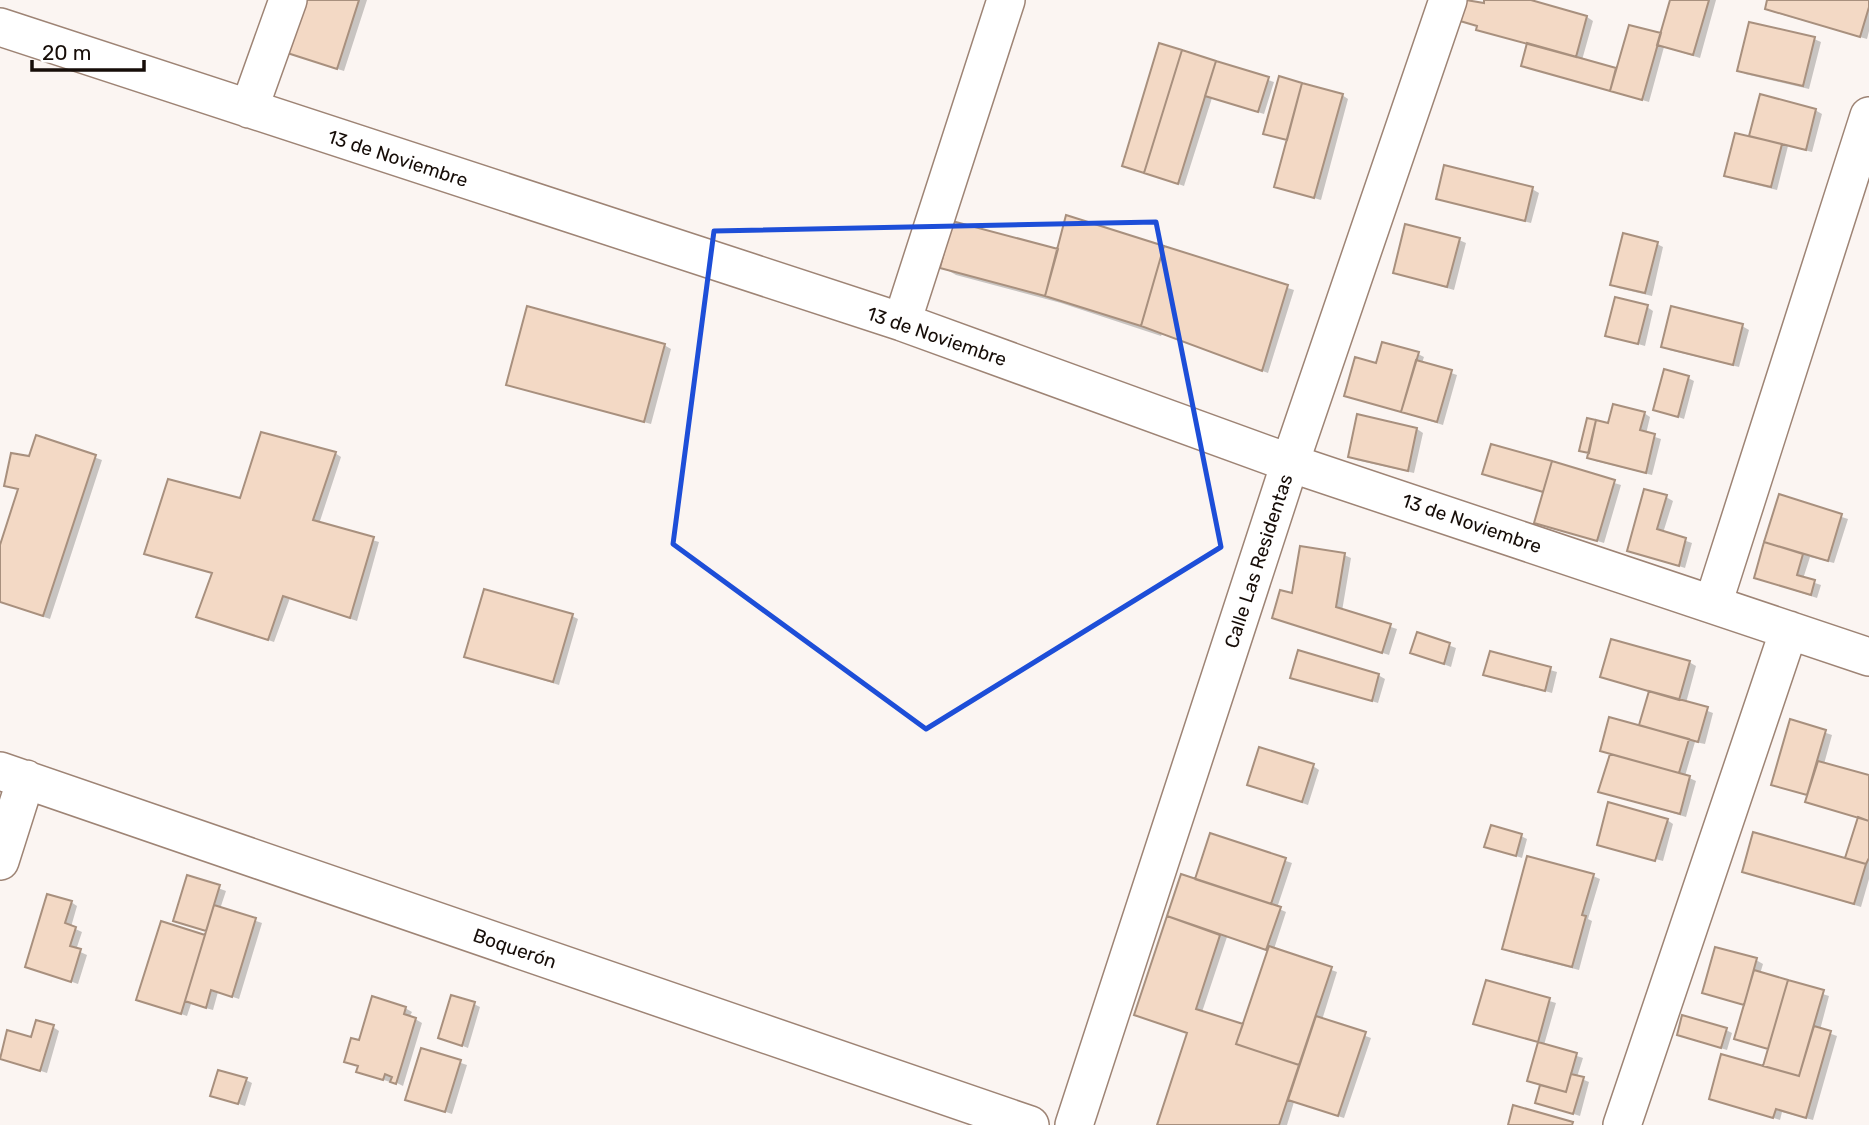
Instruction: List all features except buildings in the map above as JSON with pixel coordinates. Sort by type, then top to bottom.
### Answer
[{"type":"street","points":[[249,109],[288,0]]},
{"type":"street","points":[[902,323],[1006,0]]},
{"type":"street","name":"Calle Las Residentas","points":[[1074,1125],[1290,463],[1448,0]]},
{"type":"street","name":"13 de Noviembre","points":[[0,27],[902,323],[1290,463],[1869,657]]},
{"type":"street","points":[[1713,604],[1869,116]]},
{"type":"street","points":[[1622,1125],[1789,630]]},
{"type":"street","points":[[0,862],[13,775]]},
{"type":"street","name":"Boquerón","points":[[13,775],[1030,1125]]},
{"type":"highlighted area","points":[[1156,222],[1221,547],[926,729],[673,544],[714,231]]}]
